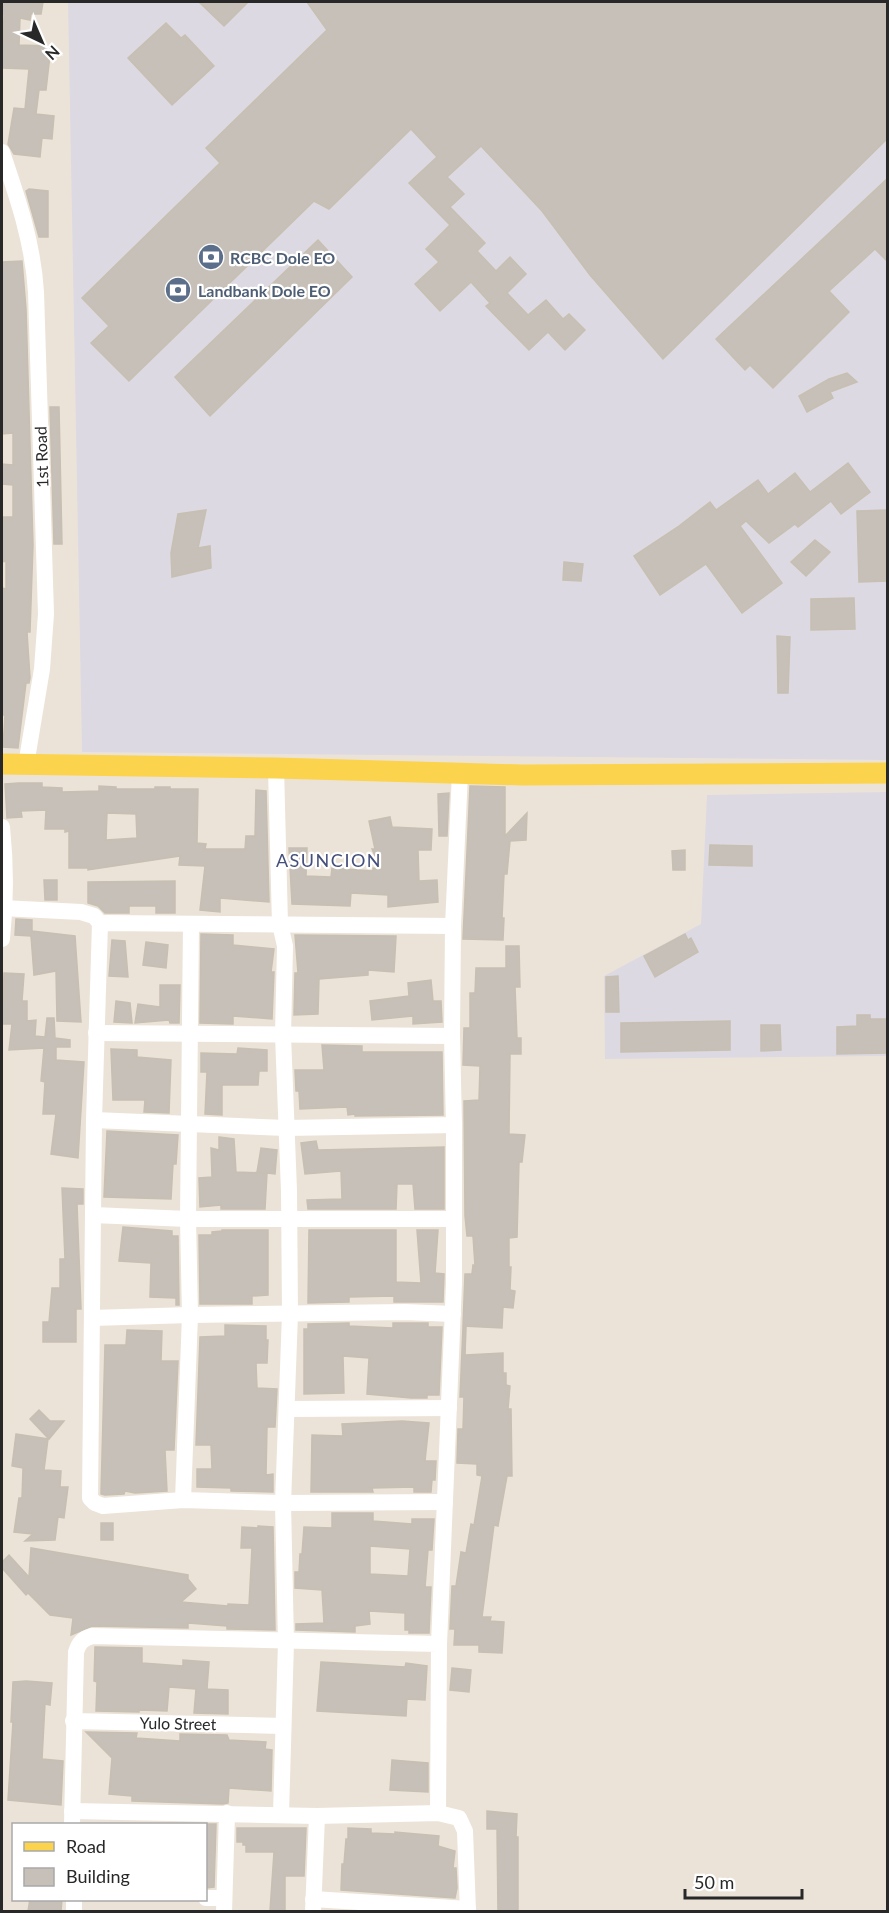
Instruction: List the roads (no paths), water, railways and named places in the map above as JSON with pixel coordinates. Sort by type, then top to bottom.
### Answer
[{"type":"main road","points":[[2,764],[522,775],[888,773]]},
{"type":"street","name":"1st Road","points":[[2,152],[24,218],[34,263],[36,292],[46,614],[42,669],[26,765]]},
{"type":"street","points":[[276,768],[280,924],[285,946],[283,1035],[290,1314],[283,1503],[286,1642],[281,1814]]},
{"type":"street","points":[[438,1814],[439,1644],[453,1314],[453,926],[460,773]]},
{"type":"street","points":[[2,827],[6,875],[2,939]]},
{"type":"street","points":[[4,908],[81,912],[94,916],[100,923],[94,1120],[90,1498],[94,1503],[103,1506],[183,1500],[283,1503],[445,1502]]},
{"type":"street","points":[[100,923],[453,926]]},
{"type":"street","points":[[183,1500],[190,1315],[188,1125],[191,924]]},
{"type":"street","points":[[96,1033],[452,1036]]},
{"type":"street","points":[[94,1120],[286,1128],[454,1125]]},
{"type":"street","points":[[93,1215],[188,1219],[454,1219]]},
{"type":"street","points":[[92,1318],[405,1312],[453,1314]]},
{"type":"street","points":[[287,1409],[449,1408]]},
{"type":"street","points":[[317,1816],[313,1905],[468,1910],[465,1831],[459,1818],[438,1814],[317,1816],[227,1813],[72,1818],[73,1721],[76,1652],[79,1643],[92,1636],[439,1644]]},
{"type":"street","name":"Yulo Street","points":[[73,1721],[283,1726]]},
{"type":"street","points":[[207,1898],[224,1905],[227,1813]]},
{"type":"place","name":"RCBC Dole EO","points":[[211,257]]},
{"type":"place","name":"Landbank Dole EO","points":[[178,290]]},
{"type":"district","name":"ASUNCION","points":[[329,860]]}]
